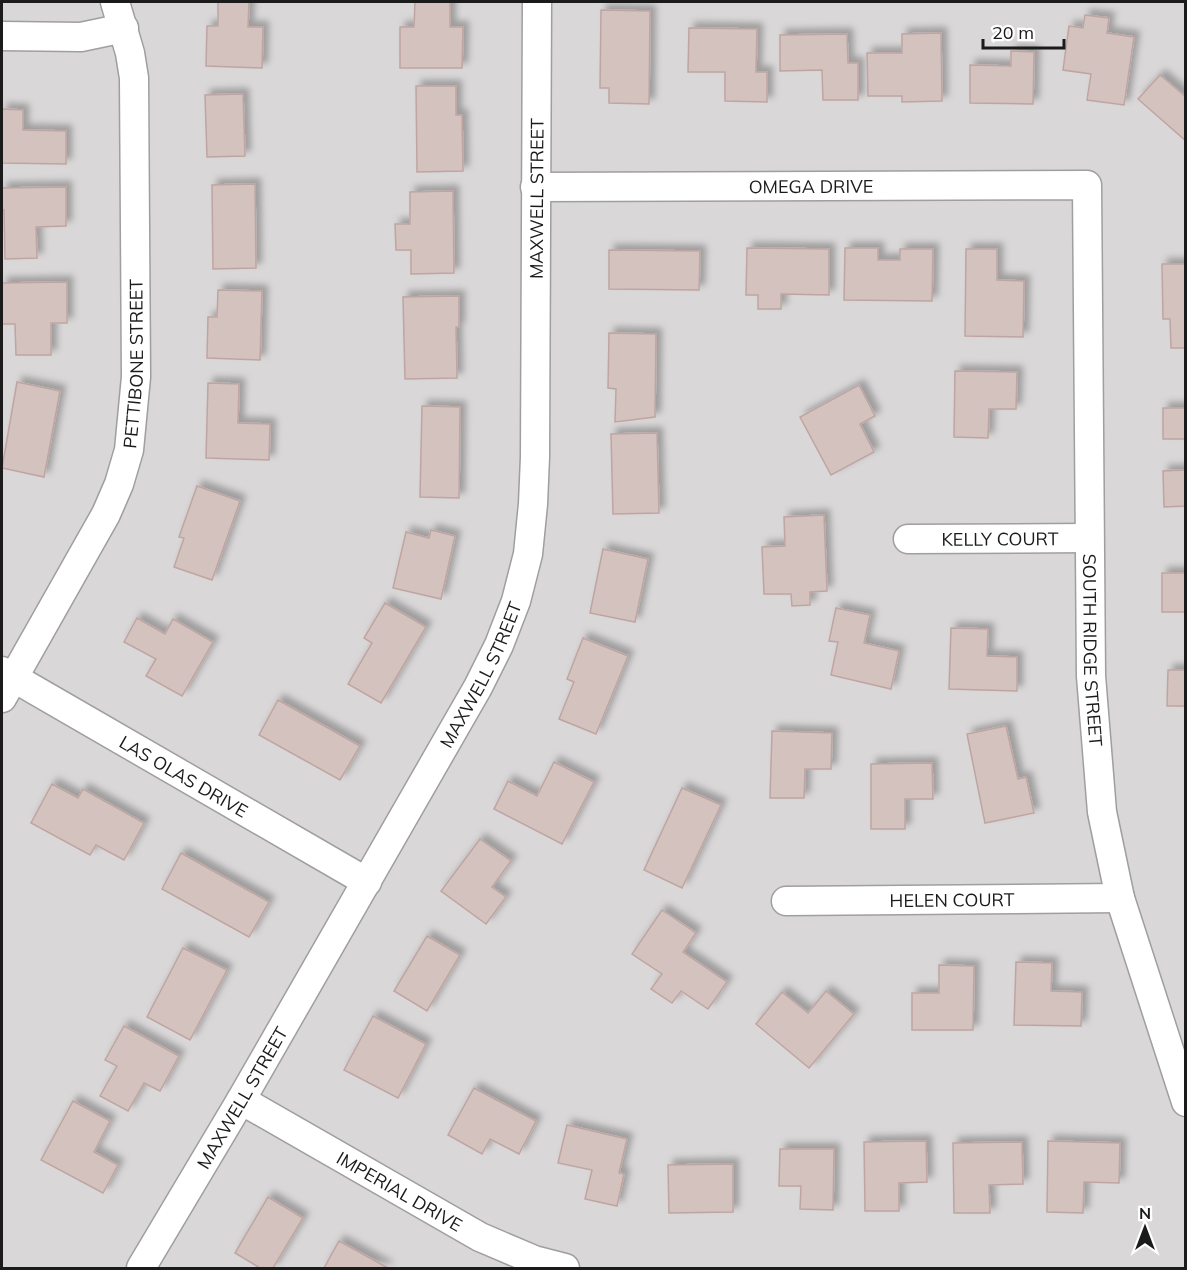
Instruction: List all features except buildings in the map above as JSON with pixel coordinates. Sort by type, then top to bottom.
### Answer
[{"type":"street","name":"PETTIBONE STREET","points":[[5,682],[106,514],[119,484],[129,450],[136,377],[135,103],[130,54],[115,2]]},
{"type":"street","name":"MAXWELL STREET","points":[[141,1269],[241,1100],[478,687],[499,645],[516,601],[528,554],[535,457],[537,2]]},
{"type":"street","points":[[2,36],[81,37],[124,28]]},
{"type":"street","name":"OMEGA DRIVE","points":[[535,187],[1087,185]]},
{"type":"street","name":"SOUTH RIDGE STREET","points":[[1087,185],[1091,676],[1102,812],[1120,898],[1185,1102]]},
{"type":"street","name":"KELLY COURT","points":[[908,539],[1089,538]]},
{"type":"street","name":"LAS OLAS DRIVE","points":[[5,682],[367,882]]},
{"type":"street","name":"HELEN COURT","points":[[786,901],[1120,898]]},
{"type":"street","name":"IMPERIAL DRIVE","points":[[241,1100],[480,1237],[534,1260],[565,1269]]},
{"type":"shaded area","points":[[2,2],[1185,2],[1185,1268],[2,1268]]}]
